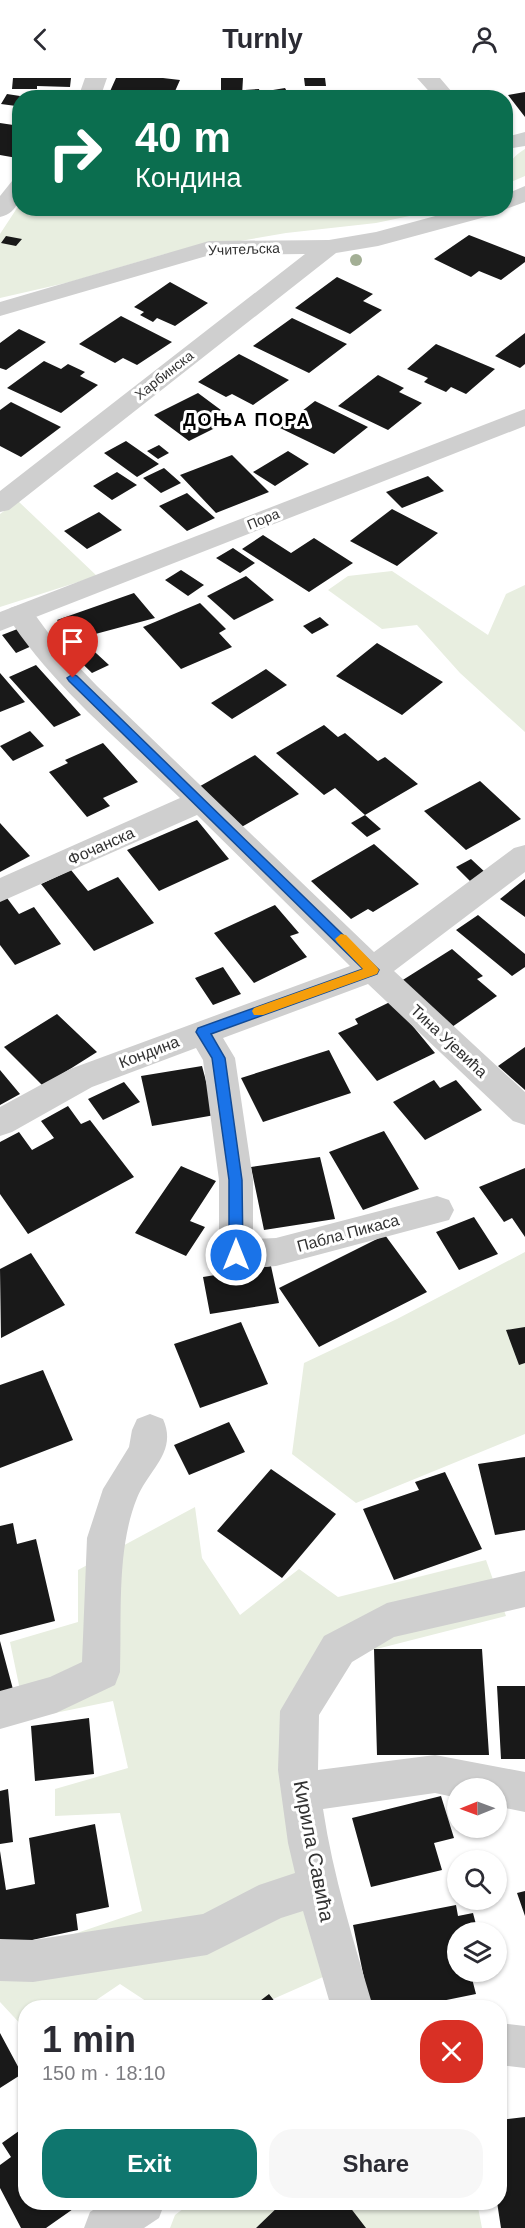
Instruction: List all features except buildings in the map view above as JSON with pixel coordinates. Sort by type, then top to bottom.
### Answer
[{"type":"street","points":[[428,78],[439,90]]},
{"type":"street","points":[[0,210],[12,196]]},
{"type":"street","name":"Учитељска","points":[[0,309],[208,248],[329,247],[378,238],[462,216]]},
{"type":"street","name":"Харбинска","points":[[0,504],[329,247]]},
{"type":"street","name":"Пора","points":[[10,618],[525,417]]},
{"type":"street","points":[[10,618],[45,649],[87,693],[373,970]]},
{"type":"street","name":"Фочанска","points":[[0,891],[201,801]]},
{"type":"street","name":"Кондина","points":[[0,1124],[81,1078],[373,970],[525,856]]},
{"type":"street","name":"Тина Ујевића","points":[[373,970],[525,1112]]},
{"type":"street","name":"Пабла Пикаса","points":[[202,1032],[219,1058],[236,1180],[236,1255],[276,1252],[437,1210]]},
{"type":"street","points":[[0,1710],[56,1694],[101,1672],[106,1538],[121,1490],[146,1452],[150,1430]]},
{"type":"street","name":"Кирила Савића","points":[[350,2000],[308,1843],[298,1770],[300,1711],[338,1649],[387,1621],[525,1589]]},
{"type":"street","points":[[301,1792],[435,1774],[525,1792]]},
{"type":"street","points":[[0,1960],[33,1961],[207,1934],[274,1900],[318,1886]]},
{"type":"street","points":[[507,2045],[525,2047]]},
{"type":"street","points":[[106,2228],[132,2210]]},
{"type":"shaded area","points":[[525,149],[525,176],[513,181],[513,160]]},
{"type":"shaded area","points":[[12,216],[410,216],[376,223],[286,233],[165,254],[70,282],[0,298],[0,234]]},
{"type":"shaded area","points":[[18,501],[97,576],[0,607],[0,514]]},
{"type":"shaded area","points":[[392,571],[488,635],[506,594],[525,585],[525,732],[460,673],[417,625],[382,629],[328,590],[348,576]]},
{"type":"shaded area","points":[[525,1252],[525,1434],[356,1503],[292,1454],[304,1363],[397,1319]]},
{"type":"shaded area","points":[[195,1507],[202,1558],[240,1615],[299,1569],[338,1597],[486,1560],[506,1616],[357,1654],[284,1749],[323,1977],[271,2000],[144,2000],[120,1984],[96,2000],[18,2000],[18,2021],[0,2002],[0,1959],[142,1911],[120,1813],[55,1816],[55,1789],[128,1768],[113,1701],[26,1719],[10,1642],[78,1622],[78,1570]]},
{"type":"shaded area","points":[[182,2210],[479,2210],[482,2228],[170,2228],[175,2215]]},
{"type":"slow traffic","points":[[259,1011],[373,970],[341,939]]},
{"type":"district","name":"ДОЊА ПОРА","points":[[247,420]]},
{"type":"route","points":[[73,678],[373,970],[202,1032],[219,1058],[236,1180],[236,1255]]}]
